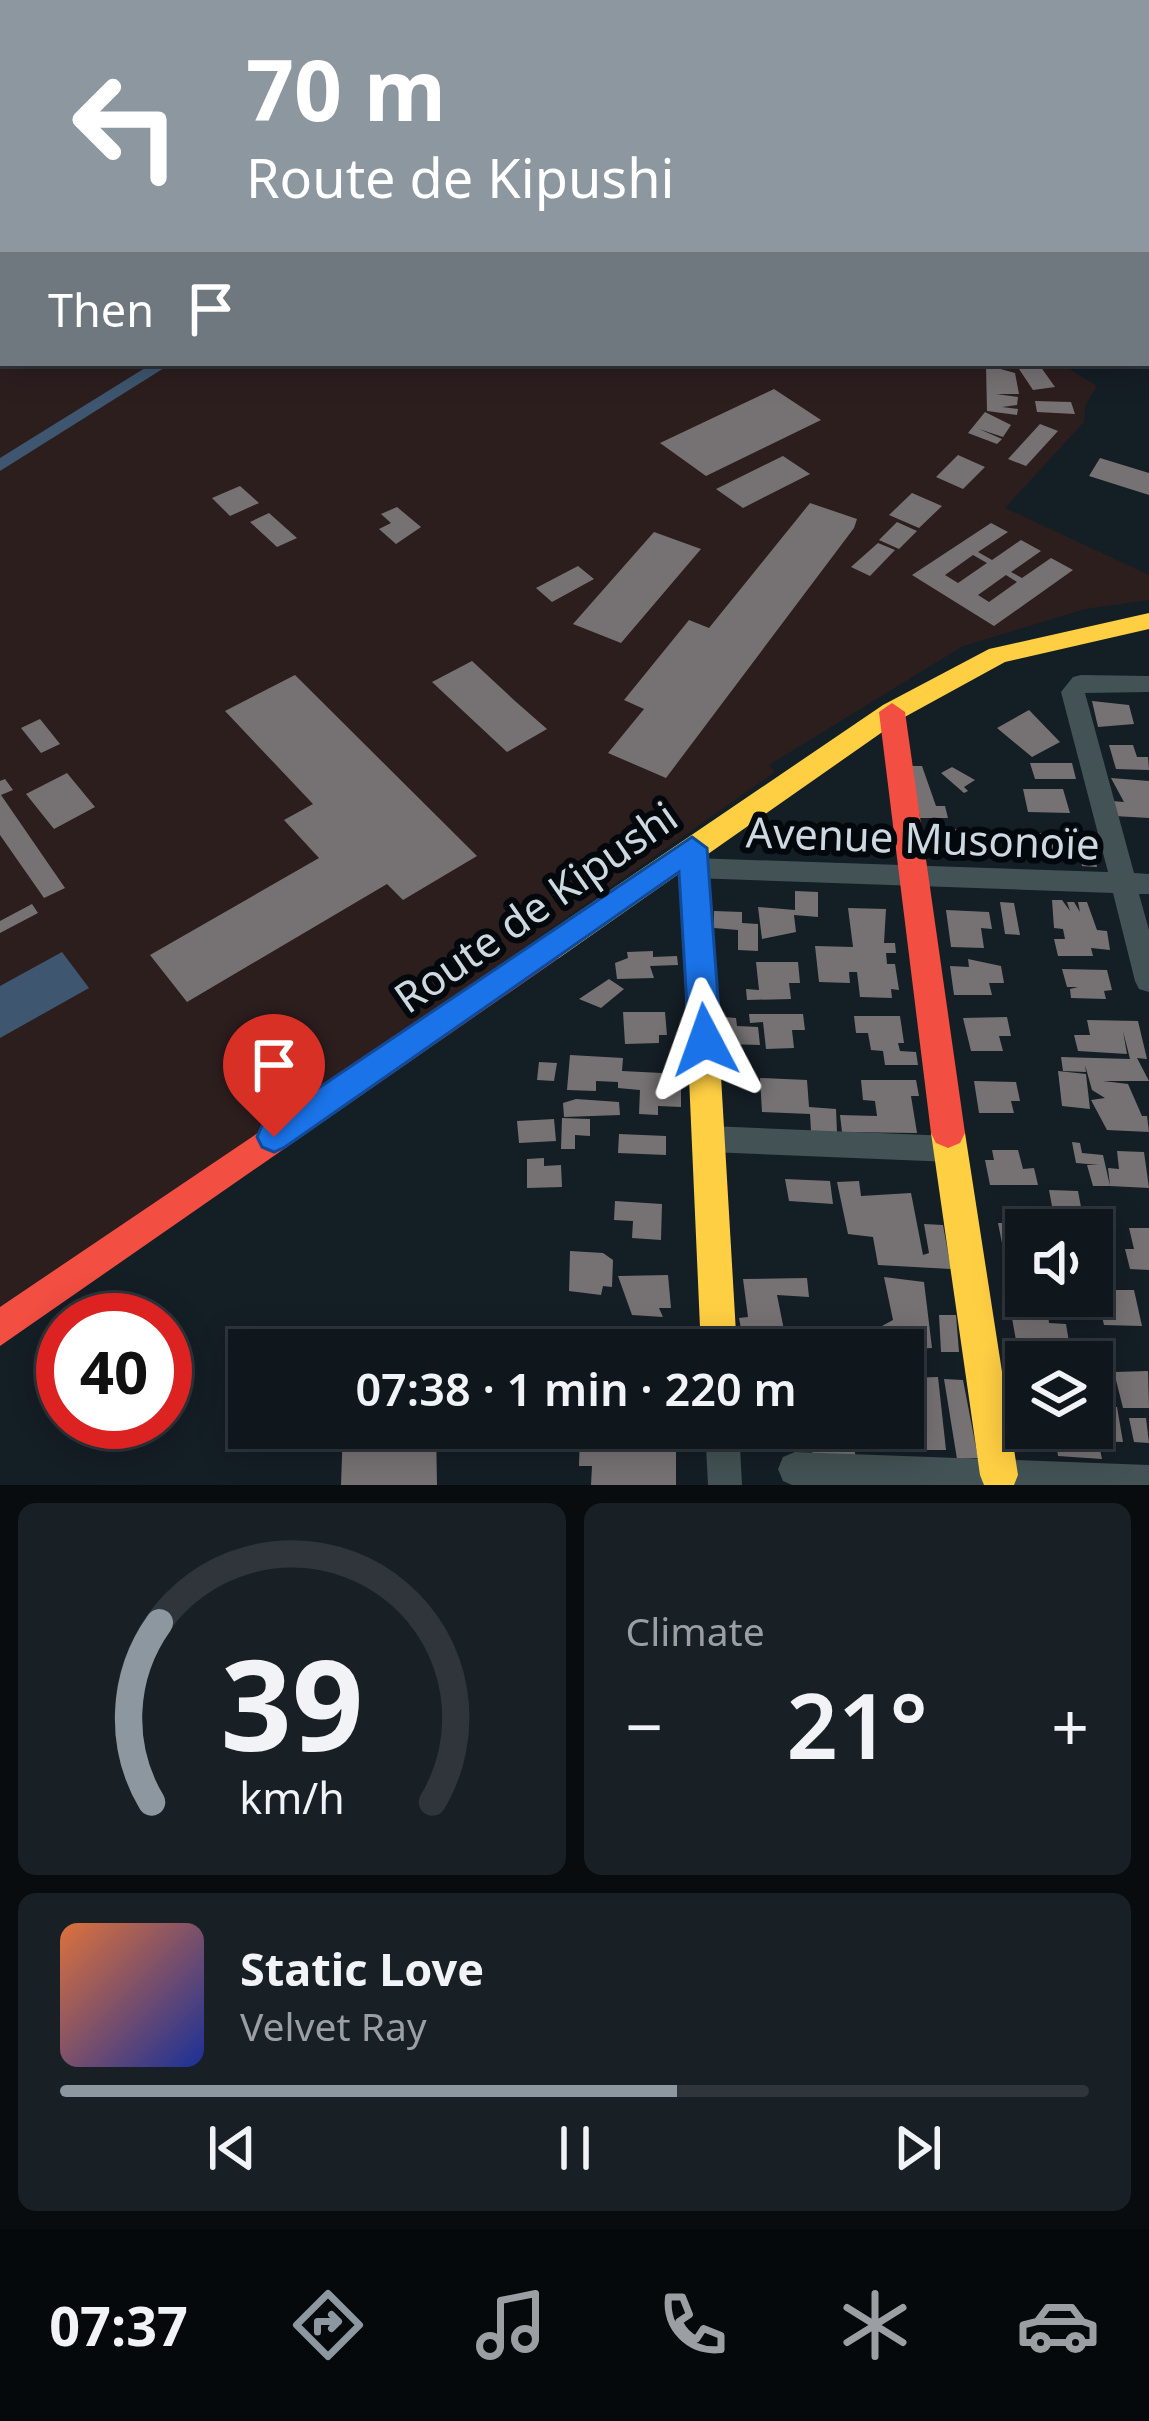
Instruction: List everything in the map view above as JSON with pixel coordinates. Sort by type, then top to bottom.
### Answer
[{"type":"main road","name":"Route de Kipushi","points":[[0,1328],[693,858],[892,712],[998,655],[1149,621]]},
{"type":"main road","points":[[892,712],[910,874],[999,1475]]},
{"type":"main road","points":[[693,858],[718,1329]]},
{"type":"street","points":[[1149,685],[1075,684],[1137,884],[1149,981]]},
{"type":"street","name":"Avenue Musonoïe","points":[[693,858],[1137,884]]},
{"type":"street","points":[[710,1139],[951,1149]]},
{"type":"street","points":[[723,1449],[725,1485]]},
{"type":"street","points":[[794,1469],[1149,1482]]},
{"type":"shaded area","points":[[0,366],[1064,366],[1097,386],[1085,406],[1084,422],[1005,508],[1149,575],[1149,600],[1085,609],[963,646],[769,765],[775,772],[0,1313]]},
{"type":"water","points":[[62,952],[89,988],[0,1038],[0,986]]},
{"type":"building","points":[[986,366],[1015,373],[1019,394],[996,394],[1018,397],[1017,405],[1002,407],[1018,409],[1017,415],[987,411]]},
{"type":"building","points":[[1017,366],[1040,366],[1055,387],[1033,390]]},
{"type":"building","points":[[774,389],[821,420],[706,476],[660,443]]},
{"type":"building","points":[[1035,401],[1071,402],[1075,414],[1037,412]]},
{"type":"building","points":[[985,412],[1011,425],[1003,437],[979,429],[1002,439],[997,444],[968,433]]},
{"type":"building","points":[[1040,424],[1058,431],[1026,466],[1008,459]]},
{"type":"building","points":[[958,455],[985,467],[963,489],[936,477]]},
{"type":"building","points":[[783,456],[810,474],[743,508],[716,489]]},
{"type":"building","points":[[1100,458],[1149,473],[1149,495],[1089,476]]},
{"type":"building","points":[[240,486],[259,503],[230,516],[212,498]]},
{"type":"building","points":[[912,493],[942,506],[919,528],[889,515]]},
{"type":"building","points":[[810,503],[857,519],[854,528],[666,778],[608,753],[644,709],[624,700],[689,620],[709,628]]},
{"type":"building","points":[[397,507],[421,527],[396,544],[379,529],[391,523],[381,514]]},
{"type":"building","points":[[269,513],[297,538],[277,547],[250,522]]},
{"type":"building","points":[[897,522],[917,531],[899,549],[879,540]]},
{"type":"building","points":[[991,523],[1008,532],[978,552],[992,560],[1021,540],[1041,551],[1011,572],[1022,578],[1051,558],[1073,570],[994,626],[912,575]],"holes":[[[973,555],[987,563],[958,583],[945,575]],[[1006,575],[1017,582],[989,602],[978,595]]]},
{"type":"building","points":[[654,532],[701,549],[621,643],[573,624]]},
{"type":"building","points":[[878,543],[895,550],[870,576],[851,567]]},
{"type":"building","points":[[578,566],[594,579],[552,602],[536,588]]},
{"type":"building","points":[[472,661],[547,729],[507,752],[432,682]]},
{"type":"building","points":[[295,675],[477,856],[403,900],[387,884],[187,1002],[150,955],[319,858],[284,820],[313,804],[225,711]]},
{"type":"building","points":[[1092,701],[1129,705],[1134,724],[1098,727]]},
{"type":"building","points":[[1029,710],[1060,742],[1032,757],[997,728]]},
{"type":"building","points":[[40,719],[60,744],[41,753],[21,728]]},
{"type":"building","points":[[1109,745],[1133,745],[1137,757],[1148,757],[1149,770],[1116,769]]},
{"type":"building","points":[[1030,763],[1072,763],[1076,779],[1035,779]]},
{"type":"building","points":[[911,766],[922,766],[936,806],[945,806],[948,818],[920,818]]},
{"type":"building","points":[[952,767],[975,780],[964,787],[968,791],[964,793],[941,773]]},
{"type":"building","points":[[67,773],[95,807],[54,829],[26,794]]},
{"type":"building","points":[[1111,778],[1149,781],[1149,818],[1114,816],[1112,801],[1124,802]]},
{"type":"building","points":[[5,779],[13,790],[1,795],[65,888],[44,898],[0,835],[0,781]]},
{"type":"building","points":[[1023,789],[1063,789],[1070,813],[1028,812]]},
{"type":"building","points":[[934,828],[973,830],[976,853],[936,851]]},
{"type":"building","points":[[1036,833],[1074,833],[1077,846],[1093,847],[1097,867],[1082,866],[1080,854],[1042,854]]},
{"type":"building","points":[[795,891],[818,892],[818,917],[794,915],[796,932],[762,939],[758,907],[795,910]]},
{"type":"building","points":[[1052,900],[1062,900],[1070,911],[1067,902],[1074,902],[1080,912],[1078,902],[1087,902],[1097,930],[1107,931],[1110,950],[1091,948],[1093,956],[1058,956],[1054,939],[1065,939],[1063,929],[1054,928]]},
{"type":"building","points":[[1000,902],[1014,903],[1020,935],[1005,934]]},
{"type":"building","points":[[32,904],[38,913],[0,933],[0,921]]},
{"type":"building","points":[[848,908],[886,909],[884,943],[895,943],[896,953],[886,953],[887,964],[895,964],[899,990],[891,989],[892,998],[860,997],[857,972],[849,972],[850,983],[819,982],[815,946],[853,947]]},
{"type":"building","points":[[946,910],[989,912],[992,929],[981,928],[984,948],[951,947]]},
{"type":"building","points":[[714,911],[742,912],[742,923],[758,924],[758,951],[738,950],[738,930],[714,928]]},
{"type":"building","points":[[653,951],[653,957],[677,956],[678,965],[650,966],[654,978],[617,979],[615,963],[628,958],[627,952]]},
{"type":"building","points":[[968,959],[1001,966],[1004,983],[989,983],[992,995],[954,995],[950,966],[969,967]]},
{"type":"building","points":[[756,962],[798,962],[800,983],[789,983],[791,999],[747,1000],[746,989],[759,990]]},
{"type":"building","points":[[1062,969],[1107,970],[1112,990],[1104,991],[1106,999],[1071,998],[1070,989],[1078,987],[1067,987]]},
{"type":"building","points":[[609,979],[624,989],[601,1008],[579,999]]},
{"type":"building","points":[[623,1012],[665,1012],[667,1035],[659,1035],[659,1043],[625,1044]]},
{"type":"building","points":[[749,1014],[803,1014],[805,1030],[792,1030],[794,1048],[766,1049],[763,1022],[750,1023]]},
{"type":"building","points":[[854,1016],[900,1016],[904,1043],[898,1043],[900,1051],[916,1052],[918,1065],[885,1065],[883,1051],[871,1050],[868,1033],[856,1033]]},
{"type":"building","points":[[724,1017],[736,1018],[737,1026],[758,1027],[760,1045],[726,1044]]},
{"type":"building","points":[[1007,1017],[1011,1036],[999,1036],[1003,1051],[971,1051],[963,1018]]},
{"type":"building","points":[[1087,1020],[1138,1021],[1147,1059],[1137,1058],[1149,1081],[1103,1081],[1128,1084],[1142,1116],[1147,1116],[1149,1132],[1107,1130],[1091,1100],[1105,1098],[1092,1090],[1085,1065],[1086,1072],[1063,1071],[1061,1057],[1130,1059],[1123,1031],[1127,1054],[1078,1051],[1074,1035],[1090,1035]]},
{"type":"building","points":[[570,1055],[623,1058],[622,1071],[662,1073],[662,1082],[681,1083],[681,1107],[658,1106],[658,1115],[639,1114],[640,1090],[618,1088],[618,1082],[596,1081],[596,1091],[567,1090]]},
{"type":"building","points":[[539,1062],[557,1063],[554,1081],[537,1080]]},
{"type":"building","points":[[1058,1071],[1086,1074],[1090,1109],[1062,1106]]},
{"type":"building","points":[[760,1078],[807,1080],[809,1107],[836,1109],[837,1133],[811,1131],[810,1114],[762,1112]]},
{"type":"building","points":[[861,1080],[916,1080],[919,1096],[911,1096],[917,1133],[842,1132],[840,1115],[877,1116],[875,1101],[863,1100]]},
{"type":"building","points":[[974,1081],[1016,1082],[1020,1101],[1011,1101],[1014,1113],[979,1113]]},
{"type":"building","points":[[576,1099],[619,1102],[620,1115],[564,1117],[563,1103]]},
{"type":"building","points":[[562,1118],[590,1119],[590,1136],[575,1135],[575,1149],[561,1149]]},
{"type":"building","points":[[554,1119],[556,1141],[519,1143],[517,1121]]},
{"type":"building","points":[[619,1134],[666,1136],[666,1155],[618,1153]]},
{"type":"building","points":[[1072,1142],[1080,1143],[1082,1153],[1103,1155],[1110,1186],[1093,1186],[1087,1165],[1099,1165],[1076,1163]]},
{"type":"building","points":[[992,1150],[1018,1150],[1023,1169],[1034,1168],[1038,1185],[990,1185],[985,1160],[994,1160]]},
{"type":"building","points":[[1117,1151],[1144,1152],[1149,1188],[1110,1186],[1108,1168],[1119,1169]]},
{"type":"building","points":[[544,1158],[544,1166],[561,1165],[562,1187],[527,1188],[527,1159]]},
{"type":"building","points":[[785,1179],[830,1181],[833,1204],[789,1201]]},
{"type":"building","points":[[859,1181],[861,1196],[911,1193],[923,1255],[929,1253],[924,1224],[943,1225],[951,1269],[878,1265],[873,1237],[848,1234],[837,1182]]},
{"type":"building","points":[[1049,1190],[1078,1191],[1081,1207],[1052,1206]]},
{"type":"building","points":[[615,1201],[662,1204],[661,1240],[632,1238],[633,1221],[614,1220]]},
{"type":"building","points":[[998,1223],[1005,1223],[1005,1258]]},
{"type":"building","points":[[1129,1228],[1149,1228],[1149,1270],[1130,1269],[1125,1249],[1134,1249]]},
{"type":"building","points":[[570,1251],[603,1253],[613,1260],[612,1287],[603,1286],[601,1295],[569,1291]]},
{"type":"building","points":[[668,1275],[671,1308],[659,1308],[663,1317],[632,1315],[618,1276]]},
{"type":"building","points":[[884,1277],[924,1282],[932,1348],[924,1348],[924,1329],[883,1329],[893,1320]]},
{"type":"building","points":[[807,1278],[809,1297],[777,1295],[784,1329],[741,1329],[739,1318],[748,1317],[743,1279]]},
{"type":"building","points":[[1113,1290],[1134,1290],[1142,1326],[1104,1325],[1102,1317],[1113,1317]]},
{"type":"building","points":[[939,1315],[956,1315],[959,1352],[941,1352]]},
{"type":"building","points":[[1012,1317],[1048,1317],[1049,1323],[1066,1324],[1069,1341],[1016,1341]]},
{"type":"building","points":[[1148,1371],[1149,1408],[1123,1408],[1114,1372]]},
{"type":"building","points":[[924,1377],[938,1377],[946,1450],[908,1450],[924,1449]]},
{"type":"building","points":[[944,1379],[963,1380],[978,1458],[957,1459]]},
{"type":"building","points":[[1113,1407],[1117,1407],[1123,1442],[1113,1442]]},
{"type":"building","points":[[1129,1418],[1146,1418],[1149,1443],[1134,1442]]},
{"type":"building","points":[[342,1449],[436,1449],[437,1485],[341,1485]]},
{"type":"building","points":[[580,1449],[676,1449],[676,1485],[591,1485],[592,1466],[579,1466]]},
{"type":"building","points":[[812,1449],[855,1449],[856,1461],[814,1462]]},
{"type":"building","points":[[1057,1449],[1100,1449],[1102,1459],[1058,1456]]},
{"type":"waterway","points":[[0,466],[159,366]]},
{"type":"traffic: slow","points":[[548,949],[892,712],[998,655],[1149,621]]},
{"type":"traffic: slow","points":[[693,848],[718,1329]]},
{"type":"traffic: slow","points":[[948,1133],[999,1475]]},
{"type":"traffic: jam","points":[[892,712],[948,1133]]},
{"type":"traffic: jam","points":[[0,1328],[548,949]]},
{"type":"route","points":[[274,1137],[692,848],[705,1040]]}]
